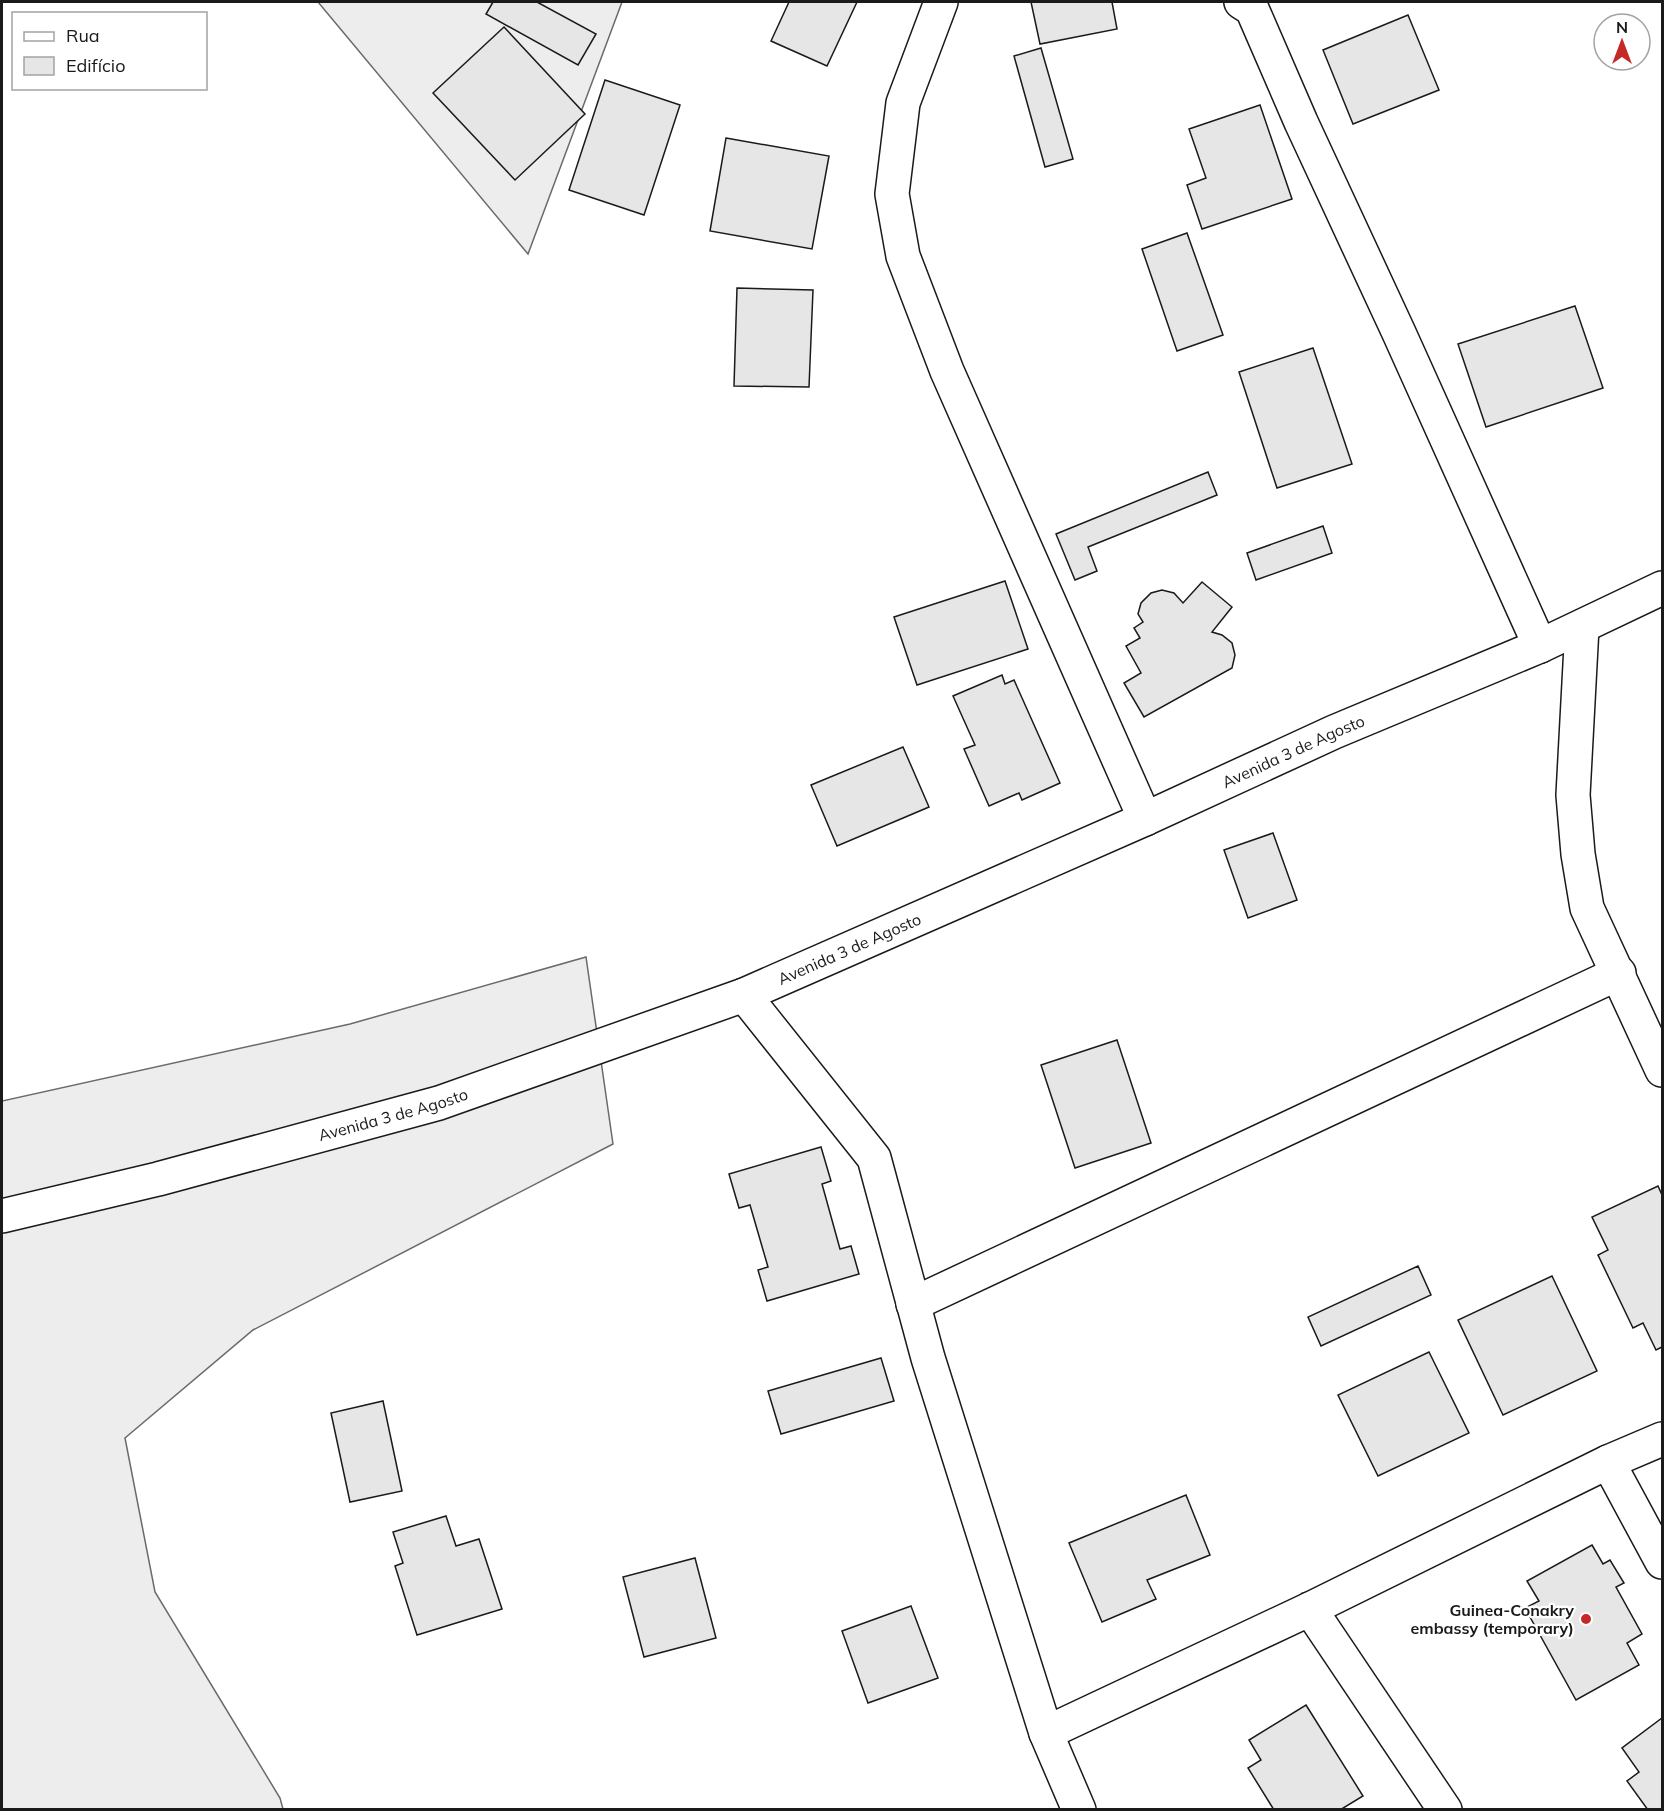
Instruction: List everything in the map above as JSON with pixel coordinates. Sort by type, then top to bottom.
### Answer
[{"type":"street","points":[[941,2],[903,103],[892,194],[903,256],[947,371],[1145,819]]},
{"type":"street","points":[[1241,2],[1252,9],[1301,122],[1400,333],[1540,646]]},
{"type":"street","name":"Avenida 3 de Agosto","points":[[2,1216],[158,1179],[439,1103],[744,995],[1145,819],[1334,732],[1540,646],[1662,588]]},
{"type":"street","points":[[1582,627],[1573,795],[1578,854],[1587,908],[1662,1070]]},
{"type":"street","points":[[913,1304],[1619,974]]},
{"type":"street","points":[[744,995],[874,1158],[928,1358],[1046,1733],[1079,1809]]},
{"type":"street","points":[[1046,1733],[1310,1609],[1608,1462],[1662,1439]]},
{"type":"street","points":[[1608,1462],[1662,1562]]},
{"type":"street","points":[[1310,1609],[1445,1809]]},
{"type":"shaded area","points":[[318,2],[622,2],[528,254]]},
{"type":"shaded area","points":[[586,957],[613,1144],[253,1330],[125,1438],[155,1592],[280,1798],[283,1809],[2,1810],[2,1101],[350,1024]]},
{"type":"building","points":[[493,2],[537,2],[596,34],[578,65],[486,14]]},
{"type":"building","points":[[789,2],[857,2],[827,66],[771,41]]},
{"type":"building","points":[[1031,2],[1112,2],[1117,29],[1040,44]]},
{"type":"building","points":[[1408,15],[1439,90],[1353,124],[1323,50]]},
{"type":"building","points":[[504,27],[585,114],[515,180],[433,93]]},
{"type":"building","points":[[1041,48],[1073,159],[1045,167],[1014,56]]},
{"type":"building","points":[[605,80],[680,105],[644,215],[569,190]]},
{"type":"building","points":[[1260,105],[1292,199],[1202,229],[1187,185],[1206,178],[1189,129]]},
{"type":"building","points":[[726,138],[829,156],[812,249],[710,231]]},
{"type":"building","points":[[1187,233],[1223,335],[1177,351],[1142,249]]},
{"type":"building","points":[[737,288],[813,290],[809,387],[734,386]]},
{"type":"building","points":[[1575,306],[1603,388],[1486,427],[1458,344]]},
{"type":"building","points":[[1313,348],[1352,464],[1277,488],[1239,372]]},
{"type":"building","points":[[1208,472],[1217,495],[1088,547],[1097,571],[1075,580],[1056,534]]},
{"type":"building","points":[[1323,526],[1332,553],[1256,580],[1247,553]]},
{"type":"building","points":[[1005,581],[1028,649],[917,685],[894,617]]},
{"type":"building","points":[[1202,582],[1232,607],[1212,632],[1222,635],[1232,643],[1235,655],[1232,668],[1144,717],[1124,683],[1141,673],[1126,646],[1140,638],[1134,628],[1143,622],[1138,614],[1141,603],[1151,593],[1162,590],[1174,593],[1183,603]]},
{"type":"building","points":[[1002,675],[1005,684],[1014,680],[1060,783],[1022,800],[1019,793],[989,806],[964,749],[975,745],[953,696]]},
{"type":"building","points":[[903,747],[929,807],[837,846],[811,785]]},
{"type":"building","points":[[1273,833],[1297,900],[1248,918],[1224,850]]},
{"type":"building","points":[[1117,1040],[1151,1143],[1075,1168],[1041,1065]]},
{"type":"building","points":[[821,1147],[831,1181],[822,1184],[840,1249],[851,1246],[859,1274],[767,1301],[758,1270],[768,1267],[750,1205],[739,1208],[729,1174]]},
{"type":"building","points":[[1658,1186],[1662,1195],[1662,1347],[1656,1350],[1643,1323],[1633,1328],[1598,1255],[1608,1250],[1592,1217]]},
{"type":"building","points":[[1418,1266],[1431,1295],[1321,1346],[1308,1317]]},
{"type":"building","points":[[1552,1276],[1597,1371],[1503,1415],[1458,1320]]},
{"type":"building","points":[[1429,1352],[1469,1433],[1378,1476],[1338,1395]]},
{"type":"building","points":[[881,1358],[894,1401],[781,1434],[768,1391]]},
{"type":"building","points":[[383,1401],[402,1491],[350,1502],[331,1413]]},
{"type":"building","points":[[1186,1495],[1210,1555],[1147,1580],[1156,1599],[1102,1622],[1069,1543]]},
{"type":"building","points":[[446,1516],[456,1546],[479,1539],[502,1609],[417,1635],[395,1566],[403,1563],[393,1532]]},
{"type":"building","points":[[1592,1545],[1603,1564],[1610,1560],[1624,1583],[1616,1587],[1642,1634],[1627,1643],[1639,1665],[1576,1700],[1525,1608],[1539,1601],[1527,1581]]},
{"type":"building","points":[[695,1558],[716,1638],[644,1657],[623,1577]]},
{"type":"building","points":[[911,1606],[938,1678],[868,1703],[842,1631]]},
{"type":"building","points":[[1306,1705],[1363,1796],[1340,1810],[1274,1810],[1248,1768],[1261,1760],[1249,1740]]},
{"type":"building","points":[[1662,1718],[1662,1810],[1648,1810],[1627,1781],[1639,1772],[1622,1748]]},
{"type":"place","name":"Guinea-Conakry embassy (temporary)","points":[[1586,1619]]}]
